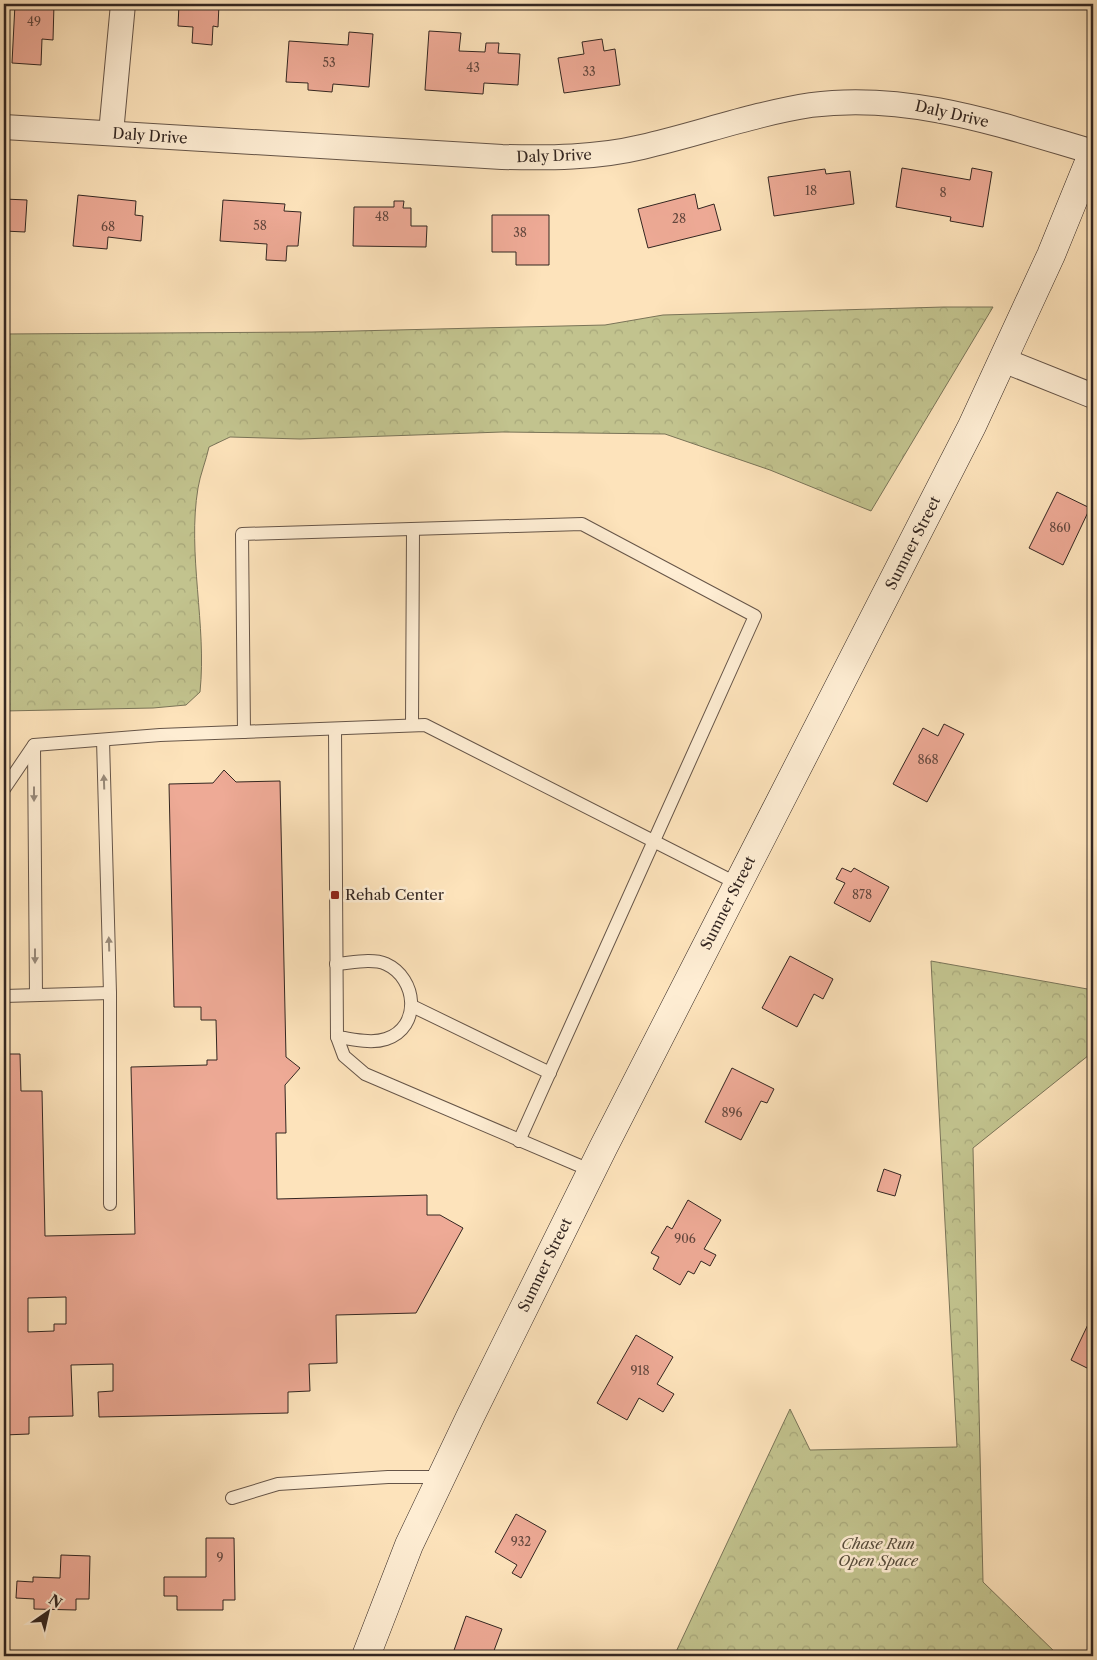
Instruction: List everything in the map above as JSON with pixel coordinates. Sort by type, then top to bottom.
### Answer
[{"type":"main road","name":"Sumner Street","points":[[366,1656],[410,1545],[441,1477],[592,1171],[972,426],[1051,255],[1093,152]]},
{"type":"street","points":[[111,133],[123,4]]},
{"type":"street","name":"Daly Drive","points":[[4,127],[502,157],[568,158],[642,148],[744,119],[812,105],[880,102],[936,108],[1093,152]]},
{"type":"street","points":[[1003,360],[1093,396]]},
{"type":"lane","points":[[244,732],[242,534],[582,524],[755,616],[519,1140]]},
{"type":"lane","points":[[412,725],[414,529]]},
{"type":"lane","points":[[34,745],[244,732],[425,725],[738,884]]},
{"type":"lane","points":[[335,728],[337,1036],[344,1056],[366,1074],[592,1171]]},
{"type":"lane","points":[[103,740],[110,993],[110,1204]]},
{"type":"lane","points":[[4,789],[34,745]]},
{"type":"lane","points":[[34,745],[36,995]]},
{"type":"lane","points":[[336,964],[384,963],[396,970],[406,980],[411,992],[412,1006],[408,1019],[400,1030],[388,1038],[375,1041],[337,1036]]},
{"type":"lane","points":[[4,996],[110,993]]},
{"type":"lane","points":[[412,1006],[550,1074]]},
{"type":"lane","points":[[232,1498],[278,1484],[388,1477],[441,1477]]},
{"type":"green space","points":[[993,307],[871,511],[770,470],[665,434],[502,432],[300,439],[230,437],[209,447],[200,478],[195,513],[201,641],[200,692],[186,705],[153,708],[4,711],[4,334],[312,332],[605,325],[663,315]]},
{"type":"green space","name":"Chase Run Open Space","points":[[931,961],[1093,990],[1093,1055],[1089,1055],[973,1148],[983,1582],[1059,1656],[674,1656],[790,1409],[810,1450],[957,1447]]},
{"type":"building","points":[[15,4],[54,4],[53,40],[42,39],[41,65],[12,63]]},
{"type":"building","points":[[179,4],[219,4],[218,27],[213,26],[212,45],[192,43],[193,27],[178,26]]},
{"type":"building","points":[[429,31],[461,33],[459,51],[485,52],[486,43],[499,43],[498,53],[520,54],[518,85],[484,83],[483,94],[425,90]]},
{"type":"building","points":[[349,32],[373,34],[369,87],[333,84],[332,92],[308,90],[308,83],[286,82],[289,41],[348,45]]},
{"type":"building","points":[[602,39],[604,51],[615,49],[620,85],[564,93],[558,58],[584,54],[582,42]]},
{"type":"building","points":[[902,168],[970,180],[972,168],[992,172],[983,227],[950,221],[951,217],[896,207]]},
{"type":"building","points":[[825,169],[826,174],[850,171],[854,204],[774,216],[768,177]]},
{"type":"building","points":[[695,194],[698,209],[714,204],[721,230],[648,248],[638,209]]},
{"type":"building","points":[[78,195],[136,201],[135,215],[143,216],[141,241],[108,237],[107,249],[73,246]]},
{"type":"building","points":[[4,199],[27,200],[25,232],[4,231]]},
{"type":"building","points":[[223,200],[285,204],[284,211],[301,212],[298,246],[287,246],[286,261],[266,260],[267,244],[220,241]]},
{"type":"building","points":[[394,201],[404,201],[403,208],[411,208],[411,226],[427,226],[426,247],[353,246],[354,207],[394,207]]},
{"type":"building","points":[[492,215],[549,215],[549,265],[516,265],[516,252],[492,252]]},
{"type":"building","points":[[1057,492],[1090,508],[1063,565],[1029,548]]},
{"type":"building","points":[[944,724],[964,734],[927,802],[893,784],[923,728],[938,736]]},
{"type":"building","points":[[224,770],[236,782],[280,781],[286,1057],[300,1068],[285,1085],[286,1133],[276,1133],[277,1199],[427,1195],[427,1215],[440,1215],[463,1228],[416,1313],[336,1315],[337,1363],[309,1364],[310,1391],[288,1392],[288,1413],[99,1417],[98,1392],[113,1391],[113,1364],[71,1365],[73,1416],[29,1417],[29,1434],[4,1435],[4,1054],[20,1054],[21,1091],[42,1091],[45,1236],[135,1234],[131,1067],[207,1065],[207,1060],[217,1060],[216,1020],[201,1020],[201,1007],[174,1007],[169,784],[213,783]],"holes":[[[66,1297],[66,1324],[54,1324],[54,1331],[28,1332],[28,1298]]]},
{"type":"building","points":[[842,868],[851,872],[854,868],[889,887],[870,922],[834,903],[845,883],[836,879]]},
{"type":"building","points":[[790,956],[833,979],[823,999],[814,994],[797,1027],[762,1008]]},
{"type":"building","points":[[732,1068],[774,1089],[767,1103],[761,1101],[741,1140],[705,1122]]},
{"type":"building","points":[[884,1169],[901,1175],[895,1196],[877,1191]]},
{"type":"building","points":[[688,1200],[721,1220],[704,1249],[716,1255],[710,1266],[701,1261],[694,1274],[688,1271],[680,1285],[653,1269],[659,1257],[651,1253],[667,1226],[672,1229]]},
{"type":"building","points":[[1093,1314],[1093,1371],[1071,1360]]},
{"type":"building","points":[[636,1335],[673,1357],[657,1384],[674,1394],[663,1412],[639,1398],[627,1420],[597,1403]]},
{"type":"building","points":[[516,1514],[546,1531],[521,1578],[512,1573],[517,1565],[495,1552]]},
{"type":"building","points":[[206,1538],[234,1538],[235,1600],[223,1600],[223,1610],[177,1610],[177,1596],[164,1596],[164,1577],[206,1577]]},
{"type":"building","points":[[61,1555],[90,1556],[89,1599],[76,1599],[76,1610],[34,1609],[34,1599],[16,1598],[17,1581],[33,1582],[33,1577],[60,1578]]},
{"type":"building","points":[[466,1616],[502,1629],[492,1656],[452,1656]]},
{"type":"place","name":"Rehab Center","points":[[335,895]]}]
